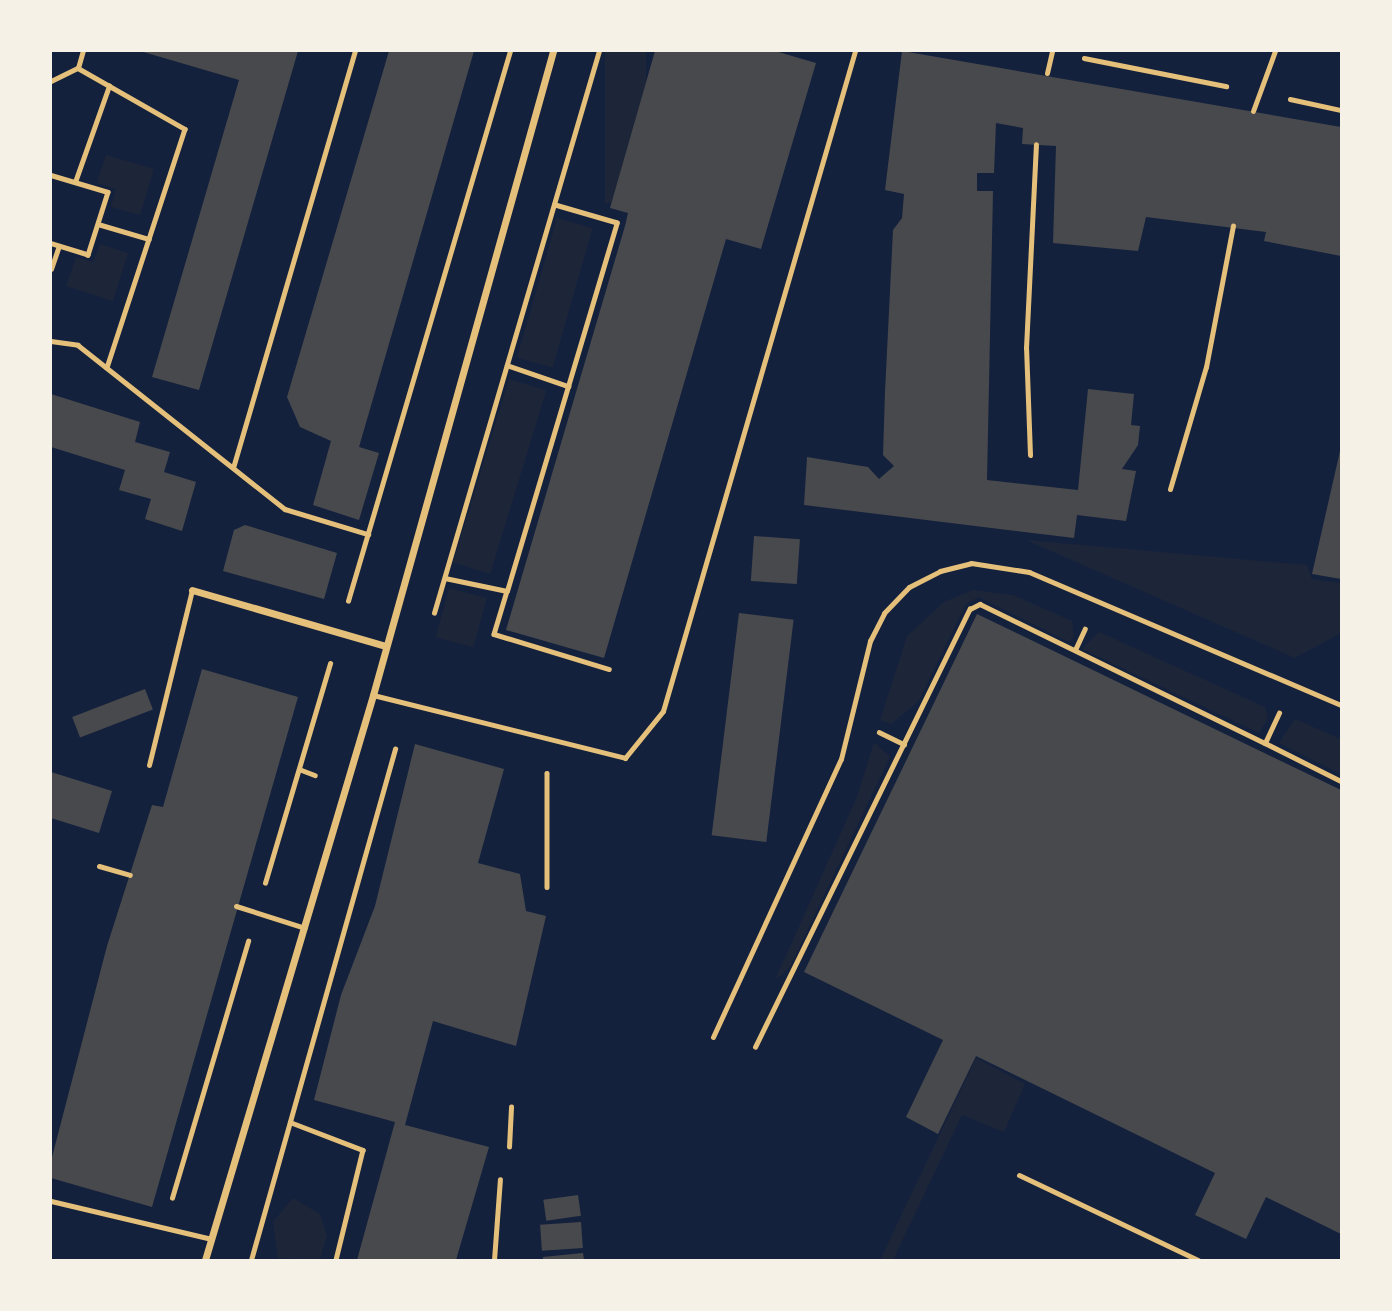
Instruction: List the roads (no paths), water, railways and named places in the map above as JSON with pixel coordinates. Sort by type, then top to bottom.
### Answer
[{"type":"street","points":[[205,1260],[373,695],[553,51]]},
{"type":"street","points":[[192,590],[386,646]]},
{"type":"lane","points":[[373,695],[625,758],[663,711],[855,51]]},
{"type":"lane","points":[[1046,73],[1052,51]]},
{"type":"lane","points":[[1253,111],[1275,51]]},
{"type":"lane","points":[[1030,455],[1026,348],[1036,144]]},
{"type":"lane","points":[[1170,489],[1206,367],[1233,226]]},
{"type":"lane","points":[[713,1037],[841,759],[870,641],[884,613],[909,587],[971,563],[1009,567],[1341,705]]},
{"type":"lane","points":[[149,765],[192,590]]},
{"type":"lane","points":[[99,866],[130,874]]},
{"type":"lane","points":[[236,906],[305,928]]},
{"type":"lane","points":[[1019,1175],[1198,1260]]},
{"type":"lane","points":[[494,1260],[500,1179]]},
{"type":"lane","points":[[51,1201],[212,1239]]}]
